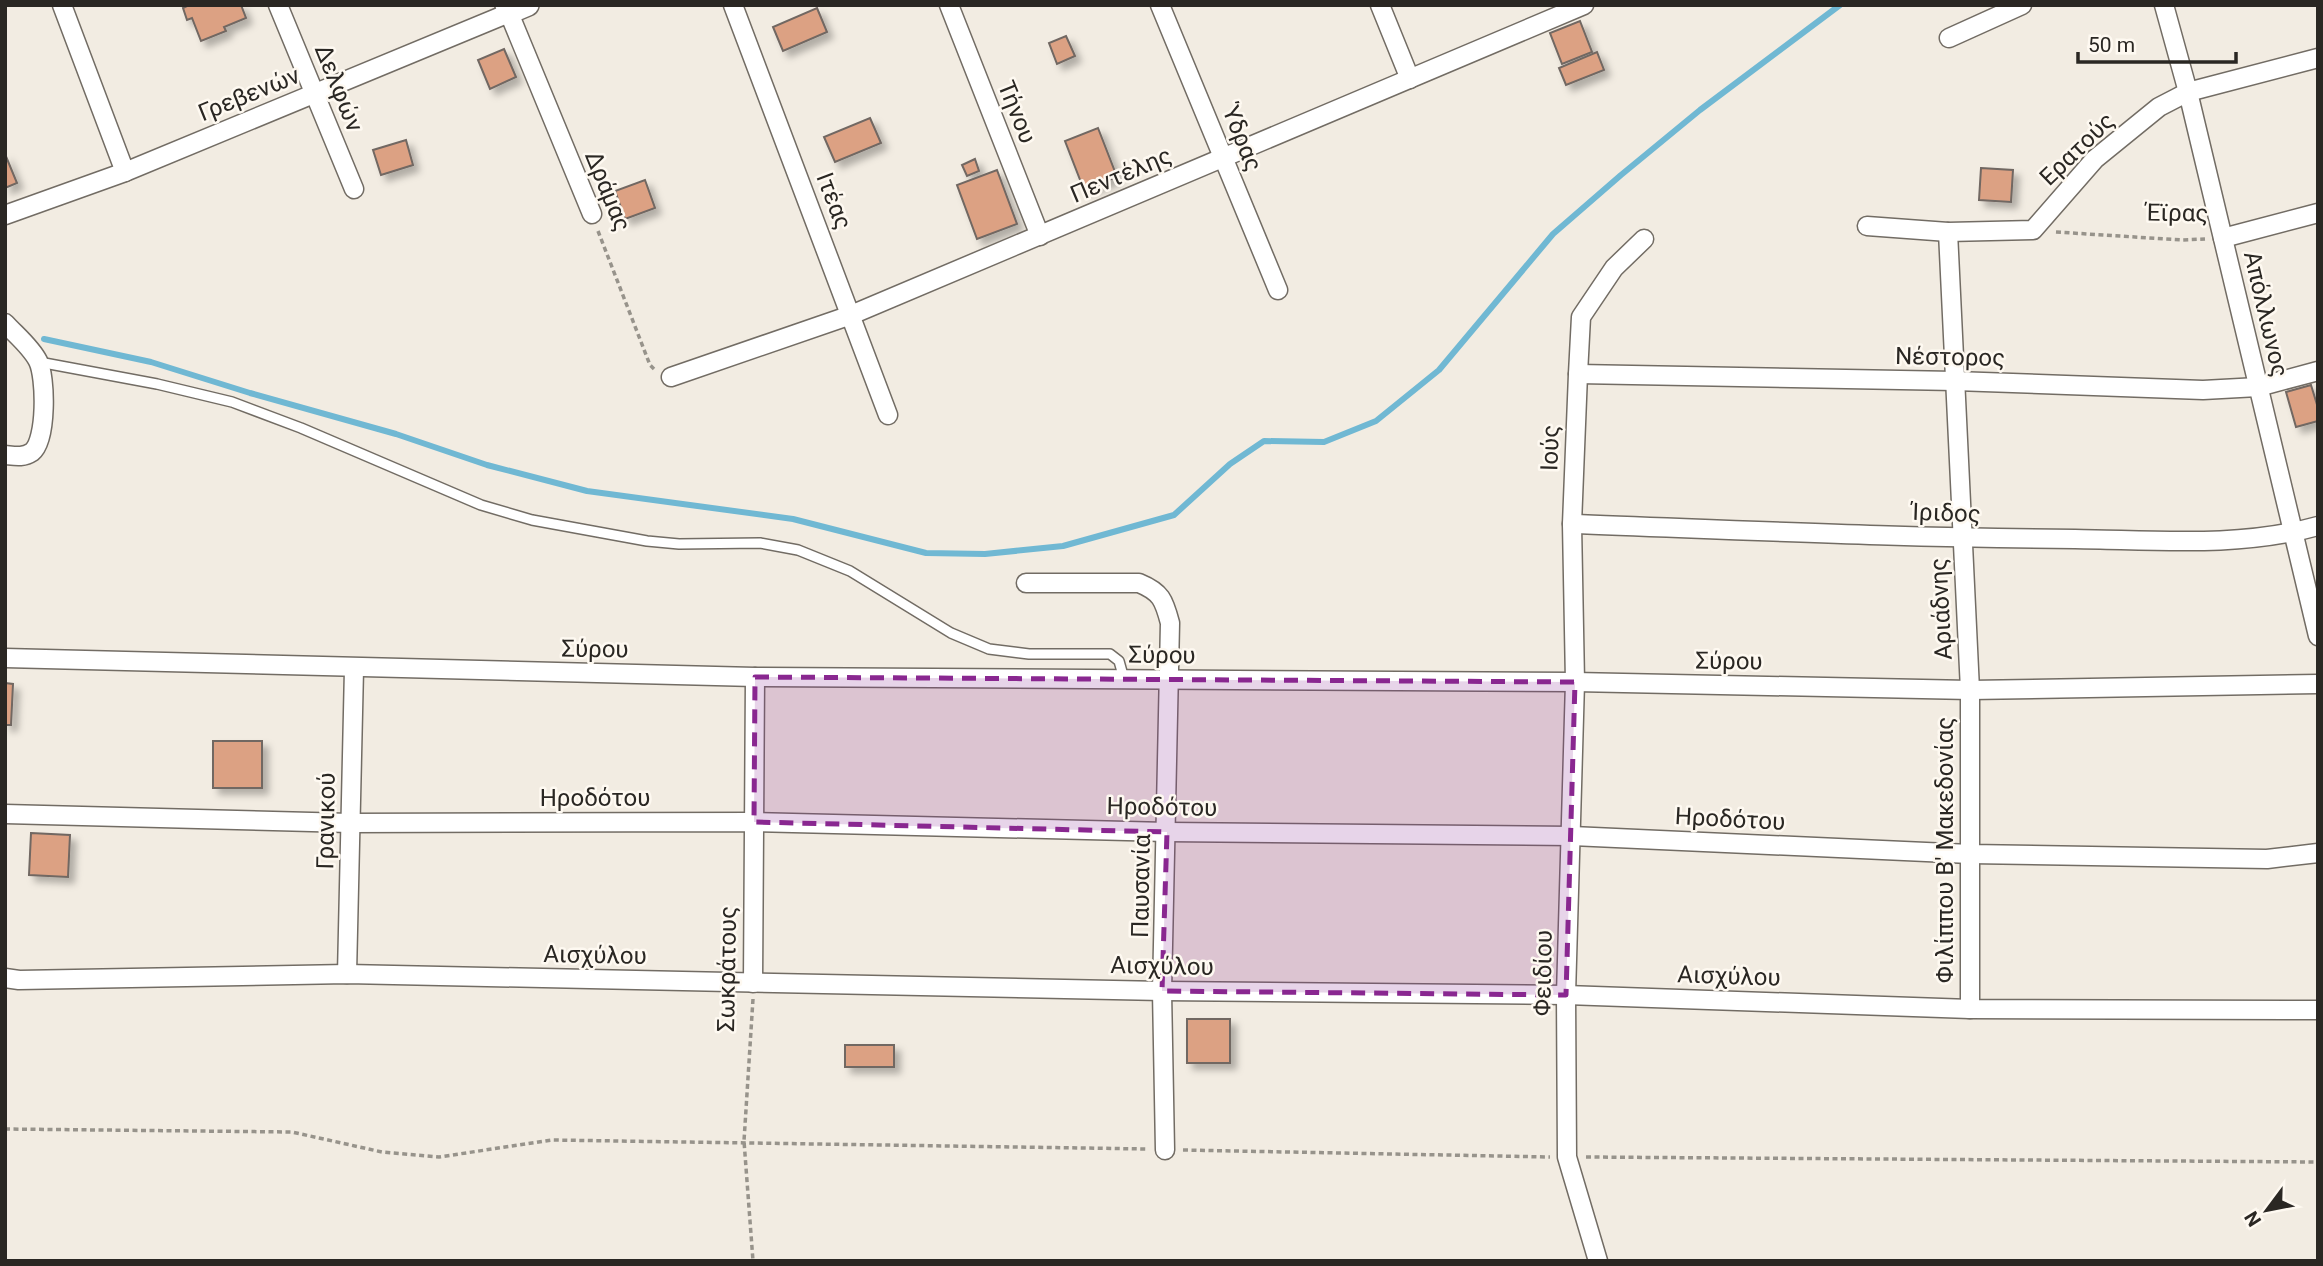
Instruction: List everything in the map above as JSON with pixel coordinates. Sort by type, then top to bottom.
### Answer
[{"type":"street","points":[[62,5],[125,172]]},
{"type":"street","name":"Δελφών","points":[[278,5],[354,189]]},
{"type":"street","name":"Ιτέας","points":[[733,5],[888,415]]},
{"type":"street","name":"Τήνου","points":[[949,5],[1040,236]]},
{"type":"street","name":"Ύδρας","points":[[1160,5],[1278,290]]},
{"type":"street","points":[[1380,5],[1410,79]]},
{"type":"street","name":"Πεντέλης","points":[[671,377],[851,315],[1584,5]]},
{"type":"street","points":[[1948,38],[2022,5]]},
{"type":"street","name":"Απόλλωνος","points":[[2164,5],[2188,92],[2318,636]]},
{"type":"street","name":"Γρεβενών","points":[[5,215],[125,172],[514,8]]},
{"type":"street","name":"Δράμας","points":[[514,8],[592,214]]},
{"type":"street","name":"Ερατούς","points":[[2033,230],[2095,159],[2159,107],[2188,92],[2318,58]]},
{"type":"street","name":"Έϊρας","points":[[2223,238],[2318,213]]},
{"type":"street","points":[[1867,226],[1948,232],[2033,230]]},
{"type":"street","name":"Αριάδνης","points":[[1948,232],[1970,690]]},
{"type":"street","name":"Ιούς","points":[[1575,682],[1572,524],[1581,317],[1614,268],[1644,239]]},
{"type":"street","points":[[5,323],[38,362],[44,396],[40,439],[34,450],[23,456],[5,454]]},
{"type":"street","name":"Νέστορος","points":[[1578,374],[1955,381],[2203,390],[2258,387],[2318,371]]},
{"type":"street","name":"Ίριδος","points":[[1572,524],[1963,539],[2243,540],[2293,533],[2318,526]]},
{"type":"street","name":"Παυσανία","points":[[1026,583],[1139,583],[1155,589],[1165,603],[1170,623],[1163,991],[1165,1150]]},
{"type":"street","name":"Σύρου","points":[[5,659],[755,677],[1575,682],[1970,690],[2318,684]]},
{"type":"street","name":"Γρανικού","points":[[347,974],[354,669]]},
{"type":"street","name":"Σωκράτους","points":[[754,983],[755,677]]},
{"type":"street","name":"Φειδίου","points":[[1575,682],[1566,995],[1566,1157],[1598,1261]]},
{"type":"street","name":"Φιλίππου Β' Μακεδονίας","points":[[1969,1009],[1970,690]]},
{"type":"street","name":"Ηροδότου","points":[[5,814],[350,822],[754,822],[1167,832],[1572,836],[1970,854],[2267,859],[2318,853]]},
{"type":"street","name":"Αισχύλου","points":[[5,978],[19,980],[347,974],[1163,991],[1566,995],[1969,1009],[2318,1010]]},
{"type":"lane","points":[[38,362],[232,402],[301,428],[451,493],[532,520],[647,541],[760,543],[798,550],[837,565],[874,584],[970,642],[1009,653],[1110,654],[1119,661],[1124,679]]},
{"type":"path","name":"Δράμας","points":[[592,214],[650,365],[659,374],[671,377]]},
{"type":"path","name":"Έϊρας","points":[[2033,230],[2182,240],[2223,238]]},
{"type":"path","name":"Σωκράτους","points":[[753,1261],[744,1141],[754,983]]},
{"type":"highlighted area","points":[[755,677],[1575,682],[1566,995],[1162,991],[1167,832],[754,822]]},
{"type":"building","points":[[189,5],[241,5],[246,18],[224,27],[226,31],[201,41],[192,18],[187,20],[183,8]]},
{"type":"building","points":[[817,8],[827,32],[783,51],[773,27]]},
{"type":"building","points":[[1580,21],[1592,52],[1562,64],[1550,33]]},
{"type":"building","points":[[1066,36],[1075,56],[1057,64],[1049,43]]},
{"type":"building","points":[[504,49],[516,77],[490,89],[478,60]]},
{"type":"building","points":[[1597,52],[1604,70],[1566,85],[1559,68]]},
{"type":"building","points":[[870,118],[881,143],[835,162],[824,137]]},
{"type":"building","points":[[1098,128],[1117,177],[1084,190],[1065,141]]},
{"type":"building","points":[[406,140],[413,165],[381,175],[373,150]]},
{"type":"building","points":[[5,154],[17,183],[5,188]]},
{"type":"building","points":[[975,159],[979,171],[967,176],[962,165]]},
{"type":"building","points":[[1981,168],[2013,170],[2011,202],[1979,200]]},
{"type":"building","points":[[997,170],[1017,224],[977,239],[957,185]]},
{"type":"building","points":[[645,180],[655,208],[625,219],[615,191]]},
{"type":"building","points":[[2311,385],[2318,408],[2318,421],[2296,427],[2286,392]]},
{"type":"building","points":[[5,683],[13,684],[11,725],[5,725]]},
{"type":"building","points":[[213,741],[262,741],[262,788],[213,788]]},
{"type":"building","points":[[31,833],[70,835],[68,877],[29,875]]},
{"type":"building","points":[[1187,1019],[1230,1019],[1230,1063],[1187,1063]]},
{"type":"building","points":[[845,1045],[894,1045],[894,1067],[845,1067]]},
{"type":"waterway","points":[[44,339],[151,362],[396,434],[487,465],[587,491],[793,519],[926,553],[985,554],[1063,546],[1174,515],[1230,464],[1264,441],[1324,442],[1376,421],[1439,370],[1553,234],[1700,110],[1840,5]]}]
